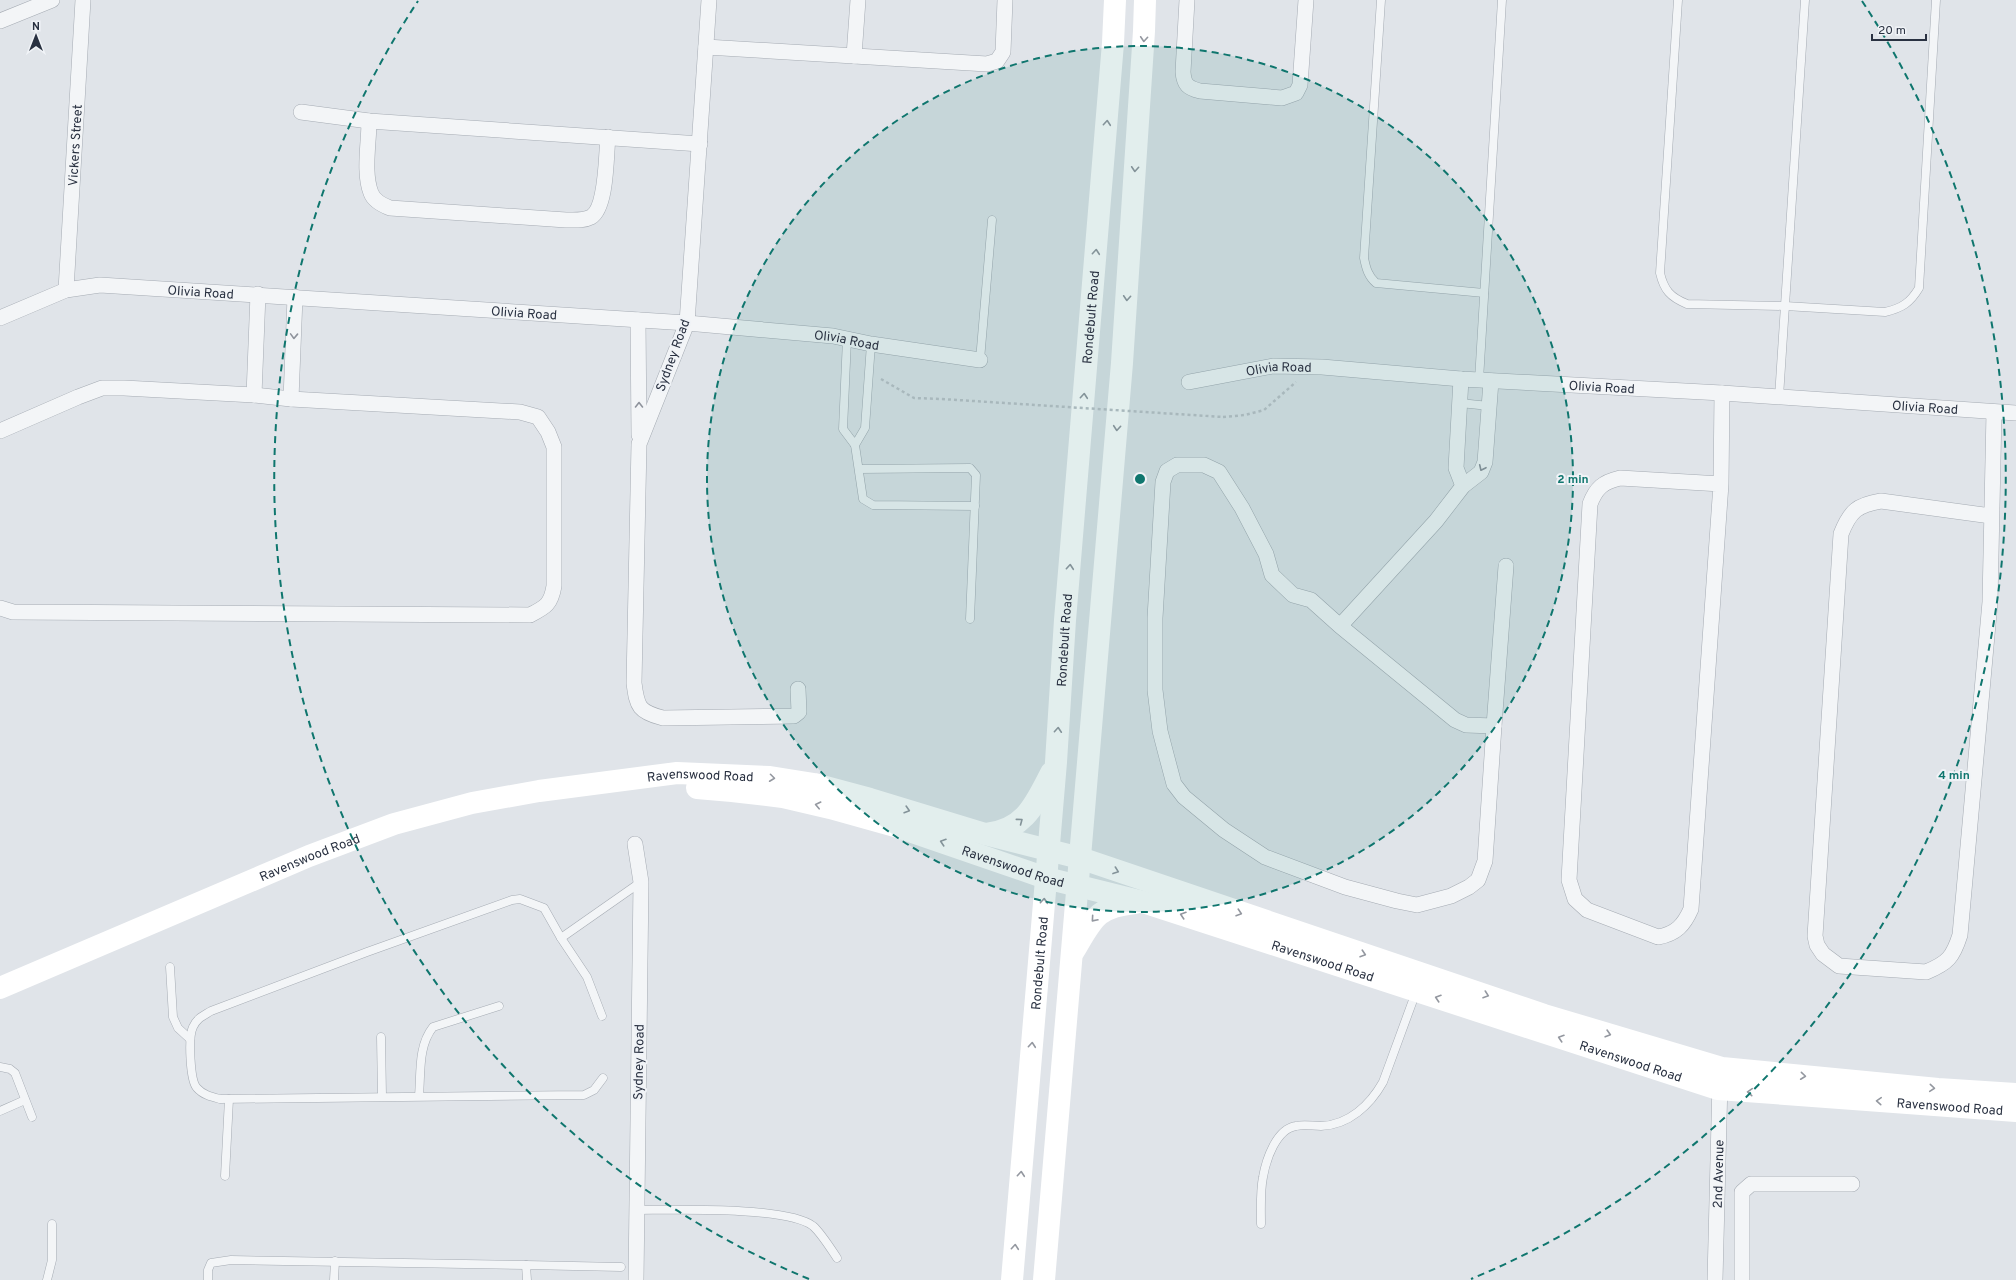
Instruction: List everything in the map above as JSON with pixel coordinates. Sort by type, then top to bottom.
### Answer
[{"type":"street","points":[[0,21],[52,0]]},
{"type":"street","name":"Vickers Street","points":[[66,290],[83,0]]},
{"type":"street","name":"Sydney Road","points":[[710,0],[687,323],[639,444],[634,683],[636,700],[640,708],[648,714],[663,718],[794,716],[799,712],[798,689]]},
{"type":"street","points":[[854,56],[858,0]]},
{"type":"street","points":[[706,47],[987,64],[997,60],[1003,52],[1005,0]]},
{"type":"street","name":"Rondebult Road","points":[[1012,1280],[1049,850],[1065,620],[1113,51],[1114,0]]},
{"type":"street","points":[[1044,1280],[1122,363],[1145,0]]},
{"type":"street","points":[[1187,0],[1183,72],[1184,82],[1190,89],[1282,98],[1296,93],[1300,85],[1306,0]]},
{"type":"street","points":[[300,112],[369,121],[700,144]]},
{"type":"street","points":[[369,121],[368,175],[371,194],[381,205],[390,208],[558,220],[580,220],[592,216],[600,206],[603,192],[608,137]]},
{"type":"street","name":"Olivia Road","points":[[0,318],[66,290],[100,285],[258,294],[687,323],[833,336],[871,344],[980,360]]},
{"type":"street","points":[[254,395],[258,294]]},
{"type":"street","points":[[291,398],[295,297]]},
{"type":"street","points":[[638,320],[639,444]]},
{"type":"street","name":"Olivia Road","points":[[1188,382],[1273,366],[1322,367],[1461,379],[1722,393],[2016,413]]},
{"type":"street","points":[[1461,379],[1456,468],[1464,486]]},
{"type":"street","points":[[1340,626],[1436,521],[1464,486],[1481,472],[1485,462],[1489,406],[1485,380]]},
{"type":"street","points":[[0,431],[102,388],[254,395],[520,412],[538,417],[548,432],[554,447],[554,586],[552,599],[542,609],[530,615],[13,612],[0,608]]},
{"type":"street","points":[[1721,484],[1620,478],[1608,481],[1598,487],[1590,504],[1569,880],[1575,899],[1587,910],[1658,937],[1670,935],[1679,928],[1686,920],[1691,909],[1721,484],[1722,393]]},
{"type":"street","points":[[1991,516],[1881,500],[1865,503],[1854,510],[1846,522],[1841,534],[1815,936],[1817,945],[1823,954],[1839,966],[1926,972],[1939,967],[1950,958],[1956,949],[1960,935],[1990,602],[1994,412]]},
{"type":"street","points":[[1494,726],[1466,725],[1455,720],[1340,626],[1311,600],[1293,595],[1272,575],[1266,554],[1242,508],[1219,472],[1204,465],[1177,465],[1167,470],[1163,482],[1154,641],[1155,690],[1160,731],[1174,784],[1184,797],[1224,830],[1265,857],[1345,887],[1417,905],[1451,896],[1469,887],[1478,880],[1485,861],[1506,566]]},
{"type":"street","points":[[985,834],[1001,832],[1023,820],[1036,803],[1056,762]]},
{"type":"street","name":"Ravenswood Road","points":[[0,988],[309,856],[394,824],[472,803],[539,791],[677,772],[770,777],[814,784],[870,799],[985,834],[1080,858],[1420,983],[1718,1089],[2016,1111]]},
{"type":"street","name":"Ravenswood Road","points":[[635,778],[675,787],[732,790],[784,797],[830,808],[898,827],[1046,878],[1142,902],[1420,983],[1544,1015],[1722,1068],[1938,1089],[2016,1094]]},
{"type":"street","name":"Sydney Road","points":[[635,844],[641,882],[636,1280]]},
{"type":"street","points":[[1071,955],[1095,917],[1107,909],[1142,902]]},
{"type":"street","name":"2nd Avenue","points":[[1715,1280],[1718,1089],[1722,1068]]},
{"type":"street","points":[[1742,1280],[1742,1192],[1745,1187],[1750,1184],[1852,1184]]},
{"type":"lane","points":[[1381,0],[1364,258],[1370,278],[1376,283],[1484,293]]},
{"type":"lane","points":[[1485,380],[1484,293],[1502,0]]},
{"type":"lane","points":[[1678,0],[1660,273],[1662,283],[1667,293],[1676,300],[1687,304],[1785,306],[1885,312],[1899,309],[1908,304],[1919,288],[1936,0]]},
{"type":"lane","points":[[1780,397],[1805,0]]},
{"type":"lane","points":[[980,360],[992,220]]},
{"type":"lane","points":[[846,339],[843,428],[856,445],[863,499],[873,505],[974,506]]},
{"type":"lane","points":[[856,445],[865,428],[871,344]]},
{"type":"lane","points":[[1460,403],[1489,406]]},
{"type":"lane","points":[[859,469],[970,468],[976,475],[970,619]]},
{"type":"lane","points":[[561,938],[641,882]]},
{"type":"lane","points":[[602,1016],[587,977],[561,938],[544,908],[520,899],[512,900],[366,952],[211,1011],[198,1018],[192,1028],[190,1039],[194,1084],[197,1089],[209,1096],[229,1099],[382,1096],[584,1095],[594,1090],[603,1078]]},
{"type":"lane","points":[[170,967],[173,1017],[178,1028],[190,1039]]},
{"type":"lane","points":[[1260,1224],[1262,1178],[1271,1151],[1282,1133],[1295,1126],[1321,1126],[1336,1124],[1350,1118],[1367,1105],[1383,1082],[1420,983]]},
{"type":"lane","points":[[419,1096],[423,1045],[427,1035],[433,1027],[499,1006]]},
{"type":"lane","points":[[381,1037],[382,1096]]},
{"type":"lane","points":[[0,1067],[10,1068],[15,1073],[32,1117]]},
{"type":"lane","points":[[225,1176],[229,1099]]},
{"type":"lane","points":[[0,1111],[25,1100]]},
{"type":"lane","points":[[636,1210],[729,1210],[788,1216],[813,1226],[837,1258]]},
{"type":"lane","points":[[47,1280],[52,1260],[52,1224]]},
{"type":"lane","points":[[208,1280],[208,1270],[211,1264],[218,1261],[335,1261],[621,1267]]},
{"type":"lane","points":[[334,1280],[335,1261]]},
{"type":"lane","points":[[526,1265],[526,1280]]},
{"type":"path","points":[[942,399],[1224,417],[1245,415],[1264,410],[1299,379],[1322,367]]}]
